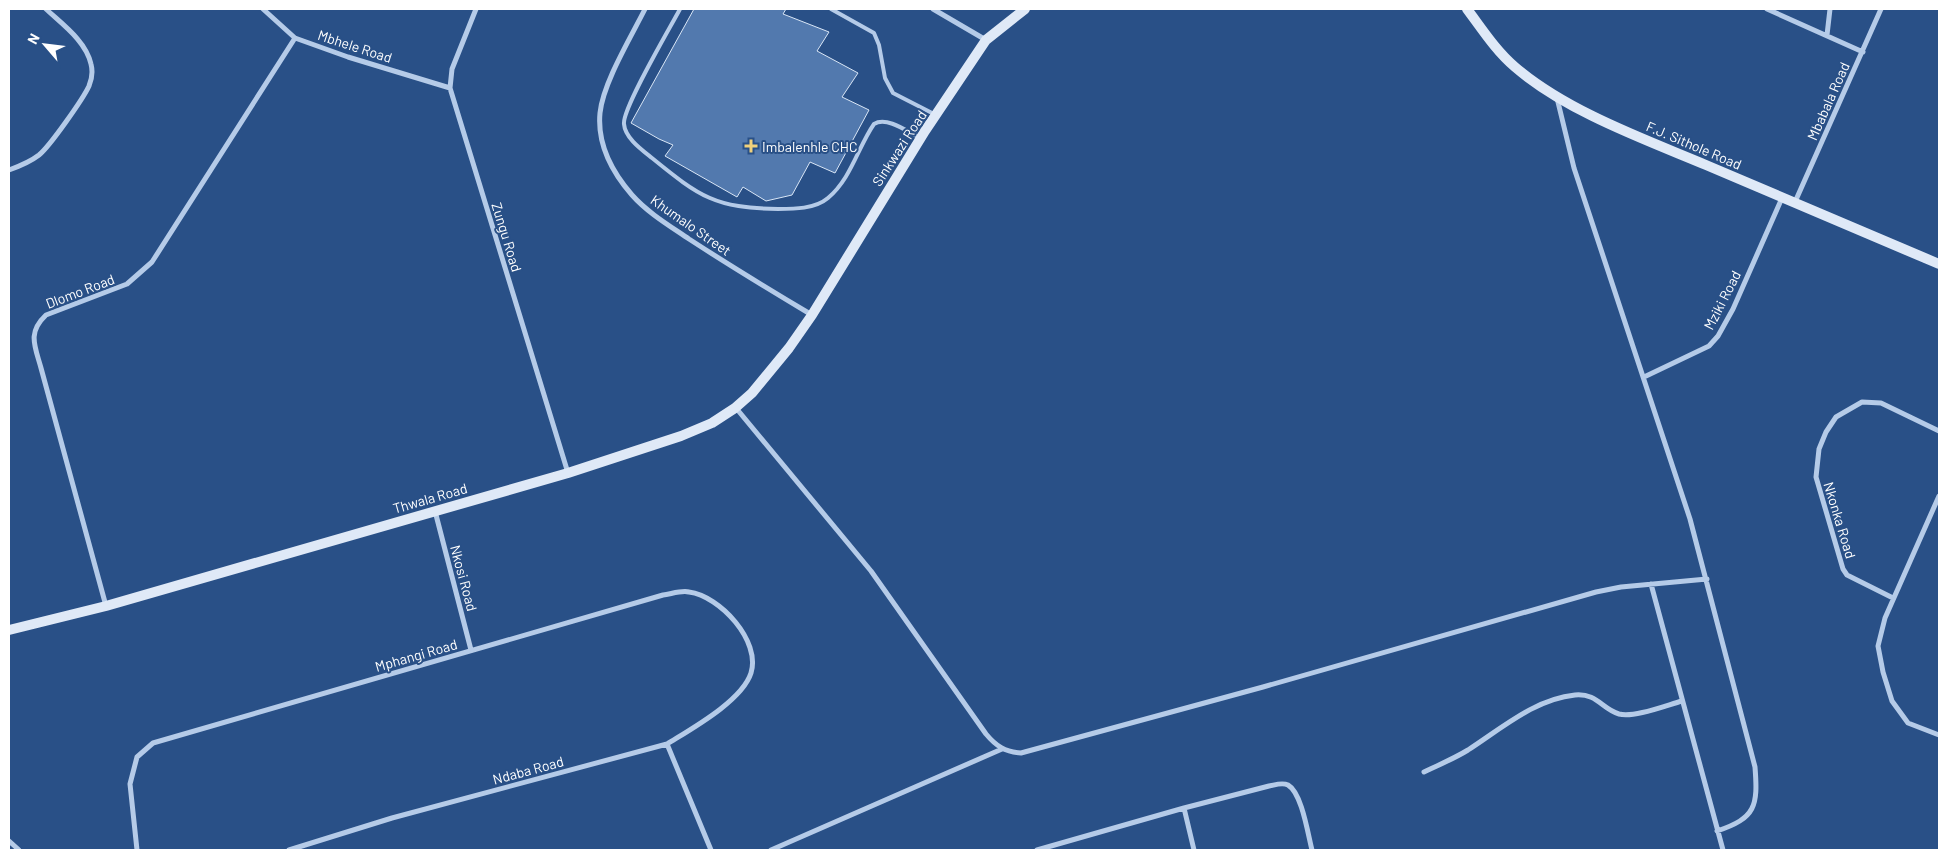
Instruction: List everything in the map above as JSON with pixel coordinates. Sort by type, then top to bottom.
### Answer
[{"type":"street","points":[[9,170],[24,165],[41,154],[80,102],[92,75],[86,49],[46,9]]},
{"type":"street","name":"Mbhele Road","points":[[262,9],[295,38],[348,57],[450,88]]},
{"type":"street","name":"Zungu Road","points":[[476,9],[452,70],[450,88],[568,472]]},
{"type":"street","name":"Khumalo Street","points":[[644,9],[606,88],[600,112],[600,131],[604,152],[633,196],[657,217],[735,269],[812,315]]},
{"type":"street","points":[[933,9],[986,40]]},
{"type":"street","name":"Sinkwazi Road","points":[[812,315],[920,138],[986,40],[1025,9]]},
{"type":"street","name":"F.J. Sithole Road","points":[[1467,9],[1499,51],[1514,67],[1556,95],[1585,111],[1650,142],[1939,264]]},
{"type":"street","points":[[1767,9],[1863,52]]},
{"type":"street","points":[[1827,36],[1830,9]]},
{"type":"street","name":"Mbabala Road","points":[[1795,202],[1881,9]]},
{"type":"street","name":"Dlomo Road","points":[[106,606],[33,338],[35,330],[38,323],[46,316],[127,284],[139,276],[152,262],[295,38]]},
{"type":"street","points":[[1556,95],[1574,168],[1690,519],[1755,768],[1757,791],[1755,802],[1748,815],[1738,824],[1717,831]]},
{"type":"street","name":"Mziki Road","points":[[1644,377],[1709,346],[1718,336],[1782,197]]},
{"type":"street","name":"Thwala Road","points":[[9,630],[106,606],[568,472],[681,436],[712,423],[735,408],[752,393],[789,348],[812,315]]},
{"type":"street","name":"Nkonka Road","points":[[1893,598],[1848,574],[1844,569],[1816,477],[1819,449],[1826,432],[1836,417],[1862,402],[1881,403],[1939,431]]},
{"type":"street","points":[[735,408],[871,571],[986,734],[1002,749],[1010,752],[1021,753],[1263,687],[1596,592],[1651,584],[1707,579]]},
{"type":"street","points":[[1939,496],[1893,598],[1885,618],[1878,646],[1892,702],[1908,723],[1939,735]]},
{"type":"street","name":"Nkosi Road","points":[[435,511],[472,650]]},
{"type":"street","points":[[1651,584],[1723,850]]},
{"type":"street","name":"Mphangi Road","points":[[137,850],[130,784],[137,757],[153,743],[472,650],[663,596],[688,591],[706,597],[721,607],[734,620],[747,640],[752,658],[751,673]]},
{"type":"street","name":"Ndaba Road","points":[[289,850],[392,818],[667,744],[731,701],[744,686],[751,673]]},
{"type":"street","points":[[1424,772],[1466,751],[1530,708],[1552,700],[1575,695],[1588,695],[1612,711],[1626,715],[1682,701]]},
{"type":"street","points":[[667,744],[711,850]]},
{"type":"street","points":[[771,850],[1002,749]]},
{"type":"street","points":[[1037,850],[1184,808],[1282,784],[1288,785],[1293,789],[1299,799],[1312,850]]},
{"type":"street","points":[[1184,808],[1194,850]]},
{"type":"street","points":[[9,841],[19,850]]},
{"type":"lane","points":[[680,9],[632,98],[625,114],[624,123],[628,135],[637,145],[690,188],[704,196],[728,205],[750,208],[793,209],[807,207],[828,198],[835,190],[847,173],[874,124],[878,121],[888,122],[920,138]]},
{"type":"lane","points":[[831,9],[874,33],[879,45],[884,78],[893,93],[936,115]]},
{"type":"building","points":[[694,9],[786,9],[783,14],[829,32],[817,51],[858,73],[842,97],[869,110],[835,173],[810,162],[792,195],[766,201],[743,187],[737,197],[665,156],[673,145],[631,123]]},
{"type":"place","name":"Imbalenhle CHC","points":[[751,146]]}]
